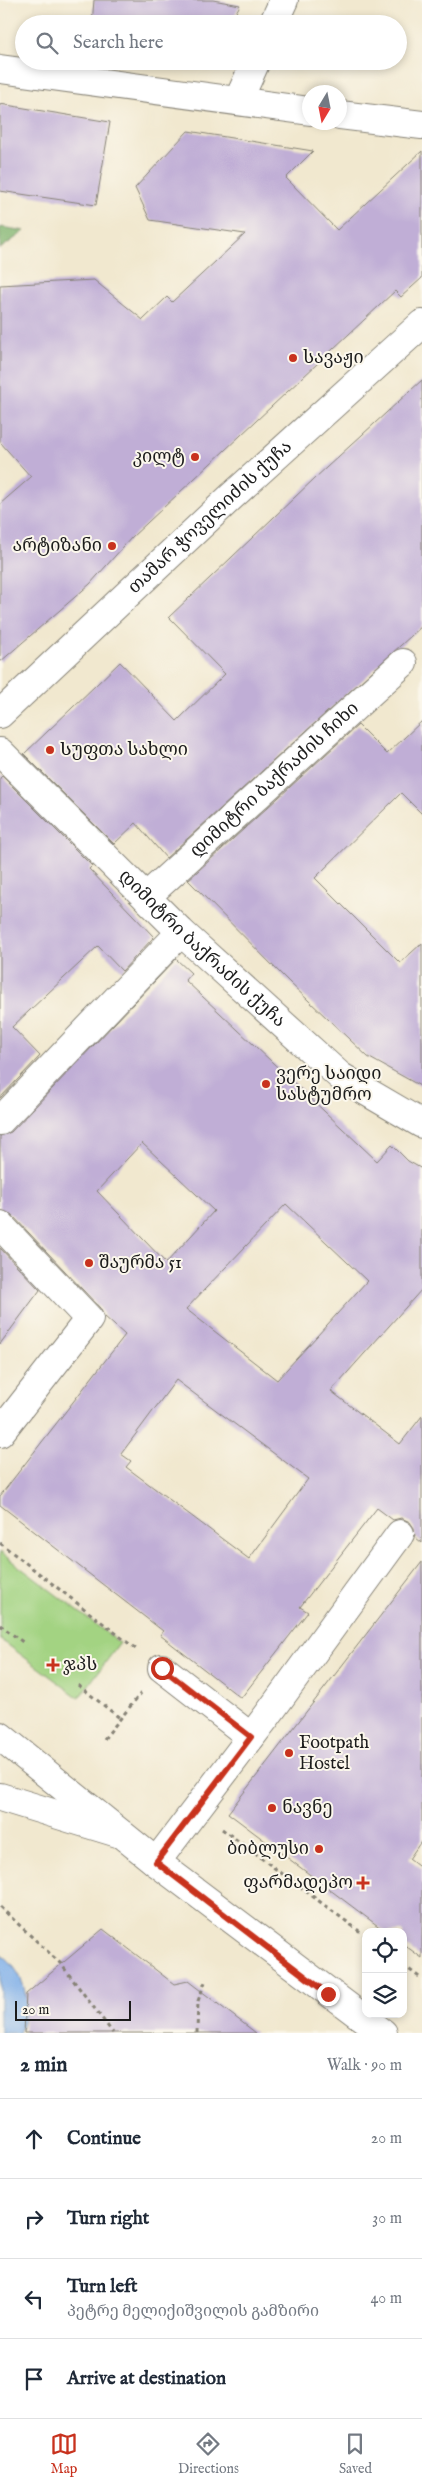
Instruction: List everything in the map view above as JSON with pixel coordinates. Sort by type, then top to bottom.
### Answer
[{"type":"street","points":[[278,15],[284,0]]},
{"type":"street","points":[[0,69],[302,110]]},
{"type":"street","points":[[238,101],[252,70]]},
{"type":"street","points":[[347,116],[422,126]]},
{"type":"street","name":"თამარ ჭოველიძის ქუჩა","points":[[0,714],[231,497],[422,324]]},
{"type":"street","name":"დიმიტრი ბაქრაძის ჩიხი","points":[[146,897],[403,663]]},
{"type":"street","name":"დიმიტრი ბაქრაძის ქუჩა","points":[[0,752],[182,932],[340,1076],[422,1124]]},
{"type":"street","points":[[0,1121],[182,932]]},
{"type":"street","points":[[0,1225],[89,1319],[0,1433]]},
{"type":"street","points":[[156,1862],[251,1737],[400,1534]]},
{"type":"street","points":[[162,1668],[251,1737]]},
{"type":"street","points":[[0,1736],[156,1862],[383,2033]]},
{"type":"street","points":[[0,1761],[48,1776]]},
{"type":"street","points":[[0,1797],[121,1834]]},
{"type":"path","points":[[0,1543],[162,1668]]},
{"type":"path","points":[[0,1625],[24,1643]]},
{"type":"path","points":[[78,1685],[121,1719],[104,1739]]},
{"type":"path","points":[[221,1828],[362,1933]]},
{"type":"path","points":[[0,1907],[61,1964],[113,2033]]},
{"type":"path","points":[[407,1968],[422,1979]]},
{"type":"path","points":[[197,2033],[198,2002],[205,1982]]},
{"type":"green space","points":[[0,227],[25,231],[0,249]]},
{"type":"green space","points":[[0,1552],[120,1643],[79,1698],[0,1639]]},
{"type":"water","points":[[0,1954],[16,1970],[24,1990],[26,2000],[25,2011],[19,2033],[0,2033]]},
{"type":"building","points":[[94,0],[213,0],[240,5],[235,15],[93,15]]},
{"type":"building","points":[[0,104],[110,122],[96,205],[0,191]]},
{"type":"building","points":[[188,131],[313,151],[286,178],[337,230],[422,151],[422,278],[401,297],[395,291],[132,537],[90,584],[0,662],[0,504],[31,477],[0,442],[0,285],[94,280],[143,320],[167,297],[172,302],[245,234],[150,220],[135,188]]},
{"type":"building","points":[[422,380],[422,626],[166,858],[136,823],[114,844],[24,754],[120,662],[177,721],[225,674],[169,617],[315,478]]},
{"type":"building","points":[[422,721],[422,814],[401,793],[315,878],[400,963],[422,943],[422,1087],[368,1057],[289,982],[188,880],[358,725],[387,754]]},
{"type":"building","points":[[2,776],[92,866],[89,869],[154,937],[122,971],[98,946],[12,1027],[40,1056],[0,1098],[0,778]]},
{"type":"building","points":[[176,959],[191,973],[185,980],[377,1161],[392,1145],[408,1161],[422,1169],[422,1289],[331,1391],[400,1444],[422,1416],[422,1543],[415,1537],[414,1528],[410,1522],[401,1518],[393,1520],[377,1508],[300,1607],[308,1612],[241,1698],[160,1635],[163,1631],[0,1505],[0,1496],[125,1335],[104,1316],[100,1308],[11,1214],[0,1210],[0,1136],[11,1132]],"holes":[[[142,1143],[214,1211],[166,1263],[97,1191]],[[286,1204],[367,1281],[277,1380],[186,1309]],[[176,1380],[308,1479],[249,1559],[126,1467],[131,1461],[121,1454]]]},
{"type":"building","points":[[0,1248],[40,1290],[0,1344]]},
{"type":"building","points":[[422,1562],[422,1840],[409,1859],[422,1869],[422,1958],[407,1947],[407,1928],[381,1928],[228,1813]]},
{"type":"building","points":[[103,1929],[174,1984],[188,1981],[256,2033],[24,2033],[26,1994]]},
{"type":"place","name":"სავაჟი","points":[[293,358]]},
{"type":"place","name":"კილტ","points":[[195,457]]},
{"type":"place","name":"არტიზანი","points":[[112,546]]},
{"type":"place","name":"Სუფთა სახლი","points":[[50,750]]},
{"type":"place","name":"ვერე საიდი სასტუმრო","points":[[266,1084]]},
{"type":"place","name":"შაურმა 51","points":[[89,1263]]},
{"type":"place","name":"ჯპს","points":[[53,1665]]},
{"type":"place","name":"Footpath Hostel","points":[[289,1753]]},
{"type":"place","name":"ნავნე","points":[[272,1808]]},
{"type":"place","name":"ბიბლუსი","points":[[319,1849]]},
{"type":"place","name":"ფარმადეპო","points":[[363,1883]]},
{"type":"route","points":[[162,1668],[251,1737],[156,1862],[328,1994]]}]
